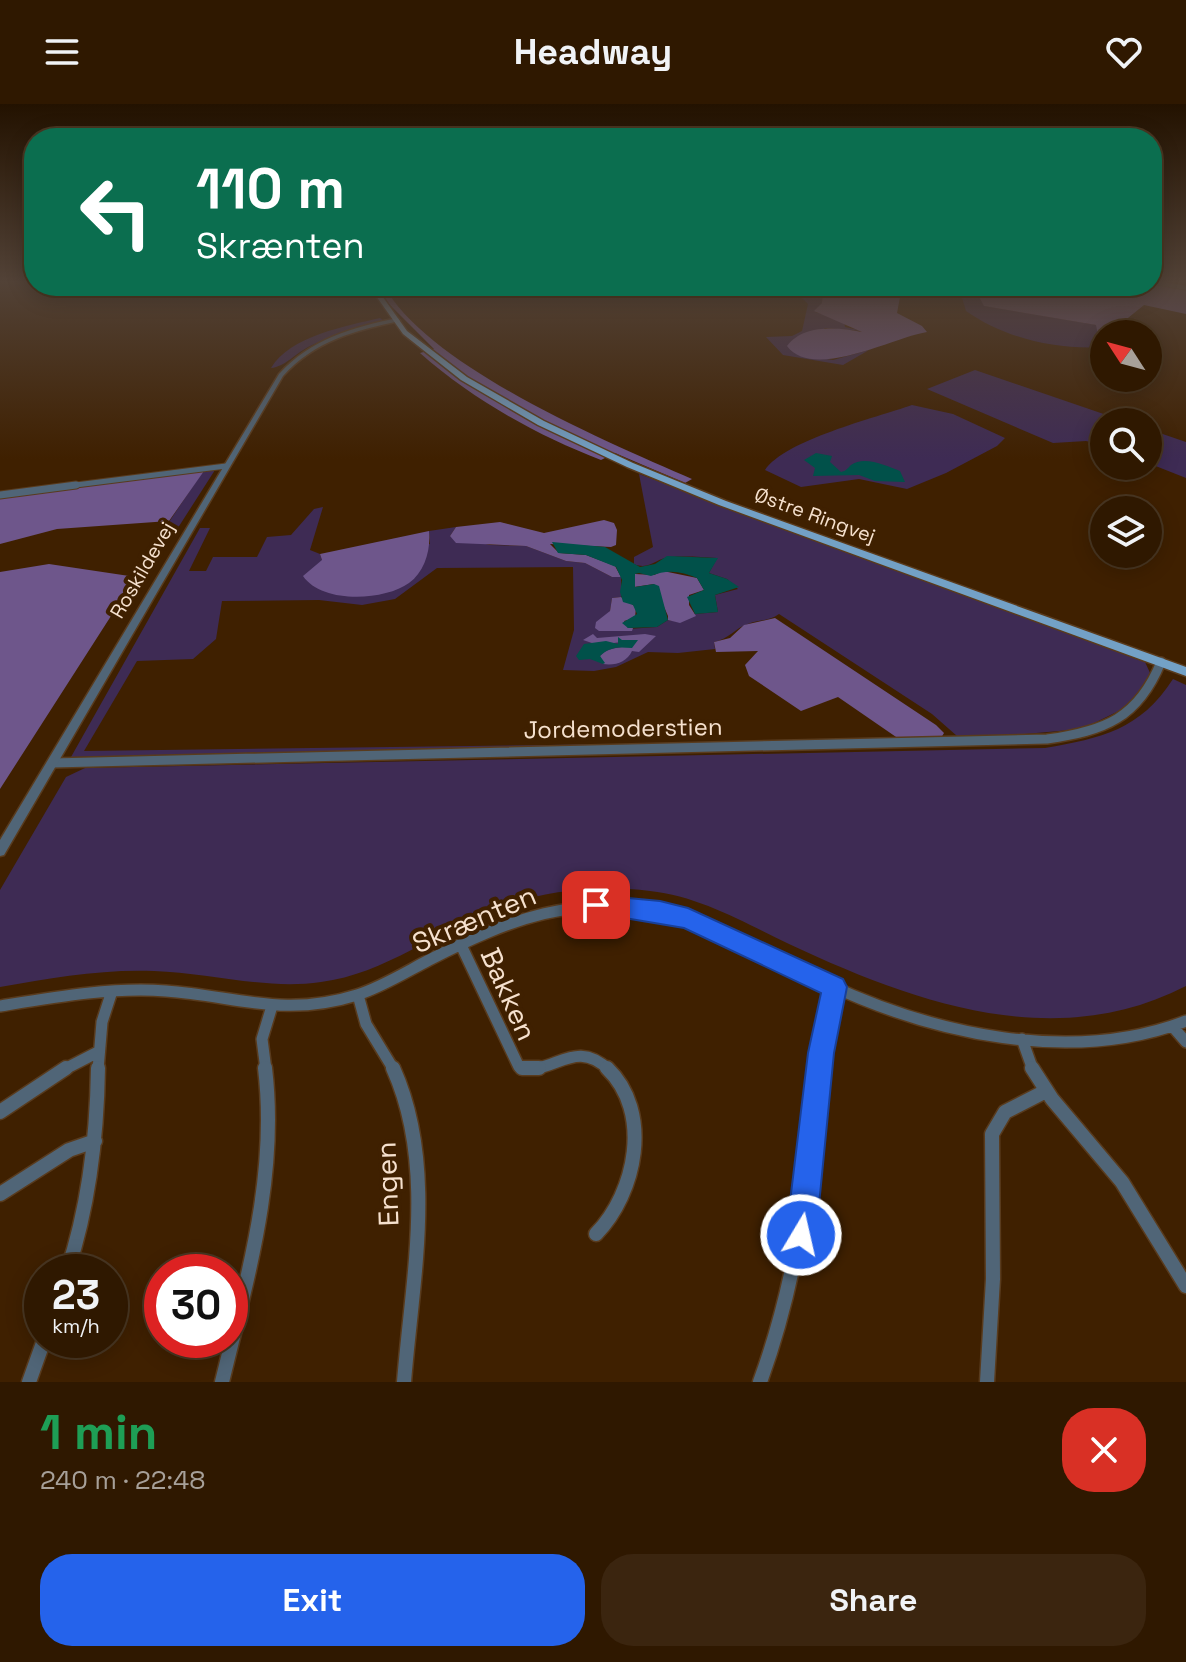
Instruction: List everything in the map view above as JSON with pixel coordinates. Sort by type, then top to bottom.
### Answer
[{"type":"main road","name":"Østre Ringvej","points":[[413,340],[445,364],[543,423],[662,478],[1186,672]]},
{"type":"street","name":"Roskildevej","points":[[0,851],[286,369],[308,350],[333,340]]},
{"type":"street","points":[[0,495],[226,466]]},
{"type":"street","name":"Jordemoderstien","points":[[52,763],[1047,739],[1096,730],[1127,714],[1150,689],[1161,662]]},
{"type":"street","name":"Skrænten","points":[[0,1006],[112,991],[186,993],[272,1006],[307,1005],[358,995],[461,945],[541,914],[596,905],[621,906],[688,919],[835,987],[906,1016],[941,1026],[1022,1039],[1109,1040],[1173,1027],[1186,1021]]},
{"type":"street","name":"Bakken","points":[[461,945],[512,1058],[519,1067],[533,1071],[560,1058],[587,1057],[605,1065],[625,1093],[633,1133],[630,1179],[617,1214],[596,1234]]},
{"type":"street","points":[[760,1382],[781,1322],[801,1235],[821,1053],[835,987]]},
{"type":"street","points":[[72,1254],[85,1205],[95,1141],[101,1017],[112,991]]},
{"type":"street","name":"Engen","points":[[358,995],[362,1018],[395,1074],[416,1156],[415,1229],[404,1382]]},
{"type":"street","points":[[222,1382],[251,1259],[268,1164],[271,1114],[262,1039],[272,1006]]},
{"type":"street","points":[[1173,1027],[1186,1042]]},
{"type":"street","points":[[1022,1039],[1034,1077],[1044,1092],[1097,1147],[1125,1185],[1186,1286]]},
{"type":"street","points":[[0,1112],[75,1062],[98,1052]]},
{"type":"street","points":[[987,1382],[993,1279],[992,1134],[1000,1115],[1008,1108],[1044,1092]]},
{"type":"street","points":[[0,1194],[69,1150],[95,1141]]},
{"type":"street","points":[[29,1382],[38,1358]]},
{"type":"shaded area","points":[[305,340],[325,340],[271,368],[280,357]]},
{"type":"shaded area","points":[[425,340],[433,340],[479,373],[569,423],[692,479],[685,483],[615,453],[601,460],[529,427],[461,386],[420,353],[434,349]]},
{"type":"shaded area","points":[[768,340],[812,340],[797,354],[833,360],[869,350],[843,365],[783,355]]},
{"type":"shaded area","points":[[793,340],[899,340],[834,358],[799,356],[787,346]]},
{"type":"shaded area","points":[[1028,340],[1090,340],[1090,347]]},
{"type":"shaded area","points":[[975,370],[1090,409],[1090,442],[1053,443],[927,389]]},
{"type":"shaded area","points":[[912,405],[953,414],[1005,438],[997,446],[946,473],[907,489],[859,479],[801,487],[765,470],[791,449],[811,440]]},
{"type":"shaded area","points":[[1162,434],[1186,442],[1186,478],[1162,469]]},
{"type":"shaded area","points":[[215,470],[174,534],[161,534],[203,471]]},
{"type":"shaded area","points":[[204,471],[169,521],[57,529],[0,544],[0,497]]},
{"type":"shaded area","points":[[639,474],[1145,662],[1151,675],[1133,704],[1082,729],[992,737],[957,736],[932,714],[779,614],[743,626],[714,642],[715,649],[648,652],[616,667],[594,671],[563,670],[574,630],[573,567],[437,568],[395,599],[362,605],[319,600],[222,601],[216,639],[193,659],[137,661],[84,751],[697,743],[71,757],[200,528],[210,528],[189,571],[206,571],[213,557],[257,557],[267,537],[291,535],[314,509],[323,507],[310,550],[320,554],[322,560],[430,544],[429,531],[456,527],[450,536],[490,545],[526,546],[566,561],[585,563],[612,577],[621,577],[621,597],[612,598],[610,611],[599,631],[657,627],[668,620],[680,622],[695,614],[718,612],[715,595],[738,589],[727,579],[709,573],[717,558],[671,557],[645,566],[634,564],[634,557],[653,547]]},
{"type":"shaded area","points":[[604,520],[614,523],[616,545],[550,544],[559,553],[586,555],[615,566],[621,577],[612,577],[585,563],[566,561],[526,546],[456,543],[450,536],[456,527],[500,522],[544,533]]},
{"type":"shaded area","points":[[429,531],[428,552],[423,566],[415,578],[398,589],[369,596],[338,595],[312,585],[303,576],[322,560],[320,554]]},
{"type":"shaded area","points":[[49,564],[136,577],[0,789],[0,572]]},
{"type":"shaded area","points":[[663,571],[697,578],[704,590],[689,595],[689,605],[696,616],[680,623],[668,620],[654,584],[634,587],[635,574],[654,575]]},
{"type":"shaded area","points":[[621,597],[636,607],[635,618],[624,621],[628,628],[633,628],[632,631],[599,631],[595,628],[596,622],[610,611],[612,598]]},
{"type":"shaded area","points":[[775,618],[936,725],[944,733],[941,738],[899,739],[838,697],[801,711],[749,676],[745,665],[758,651],[716,652],[714,642],[730,638],[744,625]]},
{"type":"shaded area","points":[[593,634],[597,638],[656,636],[639,652],[632,651],[624,660],[616,664],[603,664],[600,656],[604,652],[637,640],[598,645],[583,640]]},
{"type":"shaded area","points":[[1173,679],[1186,685],[1186,986],[1136,1006],[1086,1016],[1035,1018],[984,1012],[934,1001],[836,965],[686,898],[650,891],[611,889],[554,893],[497,908],[389,961],[321,982],[259,983],[175,972],[115,971],[0,987],[0,890],[66,777],[85,768],[1045,748],[1102,735],[1133,721],[1147,710]]},
{"type":"water","points":[[816,453],[832,456],[830,462],[841,472],[856,462],[869,461],[900,471],[905,482],[875,481],[859,475],[813,476],[815,468],[804,460]]},
{"type":"water","points":[[552,542],[605,547],[640,567],[655,564],[667,556],[718,558],[709,573],[739,587],[715,595],[718,612],[695,614],[687,597],[704,590],[697,578],[674,572],[651,576],[635,574],[635,587],[659,586],[668,620],[657,627],[628,628],[622,623],[637,614],[633,605],[623,602],[620,592],[622,580],[616,567],[586,555],[558,553]]},
{"type":"water","points":[[618,637],[638,640],[632,648],[608,650],[600,656],[603,664],[590,659],[579,660],[576,656],[584,644],[606,641],[618,644]]},
{"type":"route","points":[[596,905],[660,911],[688,919],[835,987],[821,1053],[801,1235]]}]
